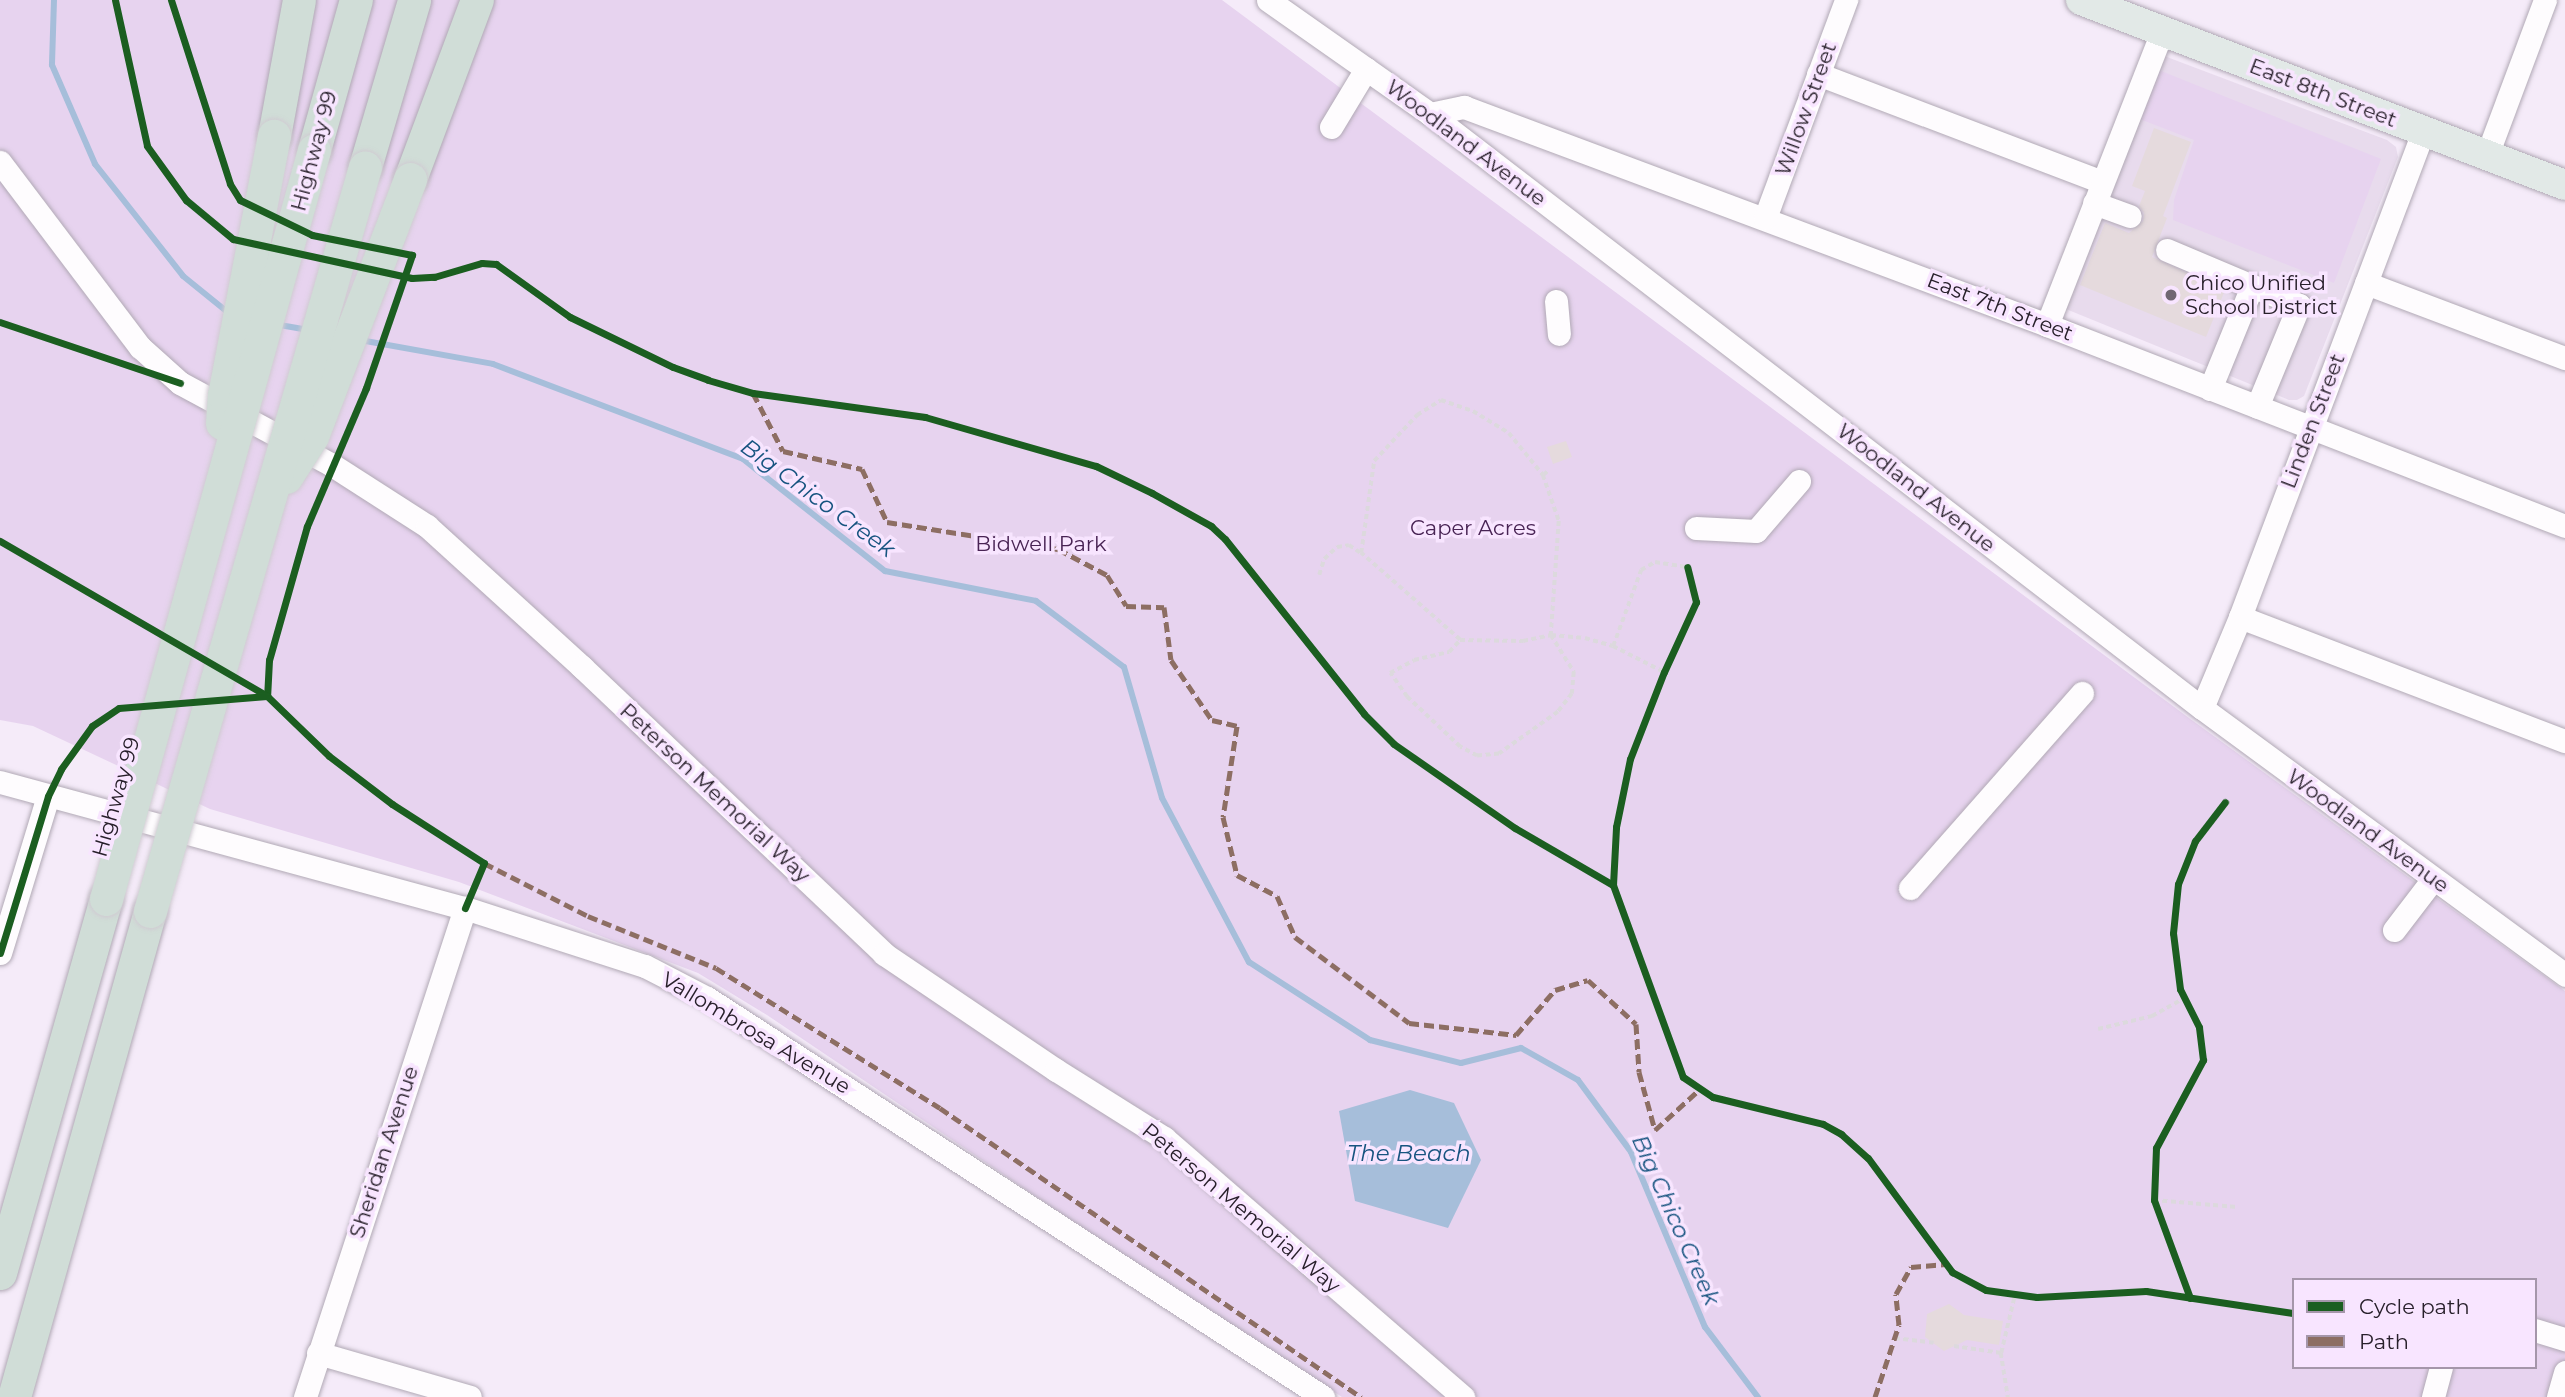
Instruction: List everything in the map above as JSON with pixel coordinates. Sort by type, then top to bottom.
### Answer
[{"type":"highway","points":[[217,502],[224,395],[299,0]]},
{"type":"highway","name":"Highway 99","points":[[0,1273],[356,0]]},
{"type":"highway","points":[[14,1397],[150,911],[414,0]]},
{"type":"highway","points":[[267,505],[312,436],[477,0]]},
{"type":"main road","name":"East 8th Street","points":[[2081,0],[2565,185]]},
{"type":"street","name":"Woodland Avenue","points":[[1268,0],[1430,114],[2202,708],[2565,975]]},
{"type":"street","name":"Willow Street","points":[[1765,218],[1846,0]]},
{"type":"street","points":[[2487,155],[2545,0]]},
{"type":"street","points":[[2047,325],[2162,31]]},
{"type":"street","points":[[1331,127],[1366,69]]},
{"type":"street","points":[[1818,74],[2098,193],[2130,216]]},
{"type":"street","name":"East 7th Street","points":[[1430,114],[1464,107],[2047,325],[2565,526]]},
{"type":"street","name":"Linden Street","points":[[2202,708],[2240,617],[2423,132]]},
{"type":"street","name":"Peterson Memorial Way","points":[[0,162],[140,347],[180,383],[332,465],[427,526],[582,667],[884,954],[1056,1070],[1164,1138],[1463,1397]]},
{"type":"street","points":[[2168,250],[2299,305],[2257,407]]},
{"type":"street","points":[[2366,283],[2565,358]]},
{"type":"street","points":[[2210,388],[2252,286]]},
{"type":"street","points":[[1556,302],[1559,334]]},
{"type":"street","points":[[1696,528],[1756,531],[1799,481]]},
{"type":"street","points":[[2240,617],[2565,741]]},
{"type":"street","points":[[1910,888],[2082,693]]},
{"type":"street","name":"Vallombrosa Avenue","points":[[0,782],[465,908],[645,966],[708,998],[1323,1397]]},
{"type":"street","points":[[0,953],[47,796]]},
{"type":"street","points":[[2394,930],[2433,880]]},
{"type":"street","name":"Sheridan Avenue","points":[[305,1397],[465,908]]},
{"type":"street","points":[[2537,1331],[2565,1339]]},
{"type":"street","points":[[318,1353],[470,1397]]},
{"type":"street","points":[[2433,1397],[2440,1369]]},
{"type":"street","points":[[2558,1397],[2565,1372]]},
{"type":"path","points":[[1361,553],[1374,461],[1417,415],[1441,400],[1473,411],[1509,433],[1542,475],[1559,521],[1551,635],[1574,672],[1572,694],[1559,712],[1499,754],[1478,756],[1460,747],[1390,673],[1415,660],[1449,652],[1460,640]]},
{"type":"path","points":[[1542,475],[1549,470]]},
{"type":"path","points":[[1319,575],[1324,559],[1337,547],[1349,545],[1460,640],[1523,641],[1551,635],[1586,638],[1613,646],[1664,672]]},
{"type":"path","points":[[1613,646],[1641,570],[1655,562],[1687,567],[1690,579]]},
{"type":"path","points":[[1659,683],[1668,662]]},
{"type":"path","points":[[2180,989],[2189,1008]]},
{"type":"path","points":[[2098,1029],[2152,1016],[2185,998]]},
{"type":"path","points":[[2155,1187],[2154,1200],[2159,1212]]},
{"type":"path","points":[[2154,1200],[2236,1207]]},
{"type":"path","points":[[2005,1293],[2024,1295]]},
{"type":"path","points":[[2008,1397],[2001,1353],[2015,1294]]},
{"type":"path","points":[[1895,1338],[1934,1343]]},
{"type":"path","points":[[1954,1346],[2001,1353]]},
{"type":"shaded area","points":[[2159,54],[2387,140],[2396,147],[2398,157],[2304,396],[2297,400],[2289,400],[2061,307]]},
{"type":"green space","name":"Bidwell Park","points":[[0,0],[1222,0],[2189,718],[2565,991],[2565,1397],[1342,1397],[1071,1220],[767,1015],[698,973],[459,882],[210,809],[33,726],[0,720]]},
{"type":"green space","points":[[2156,69],[2381,159],[2334,283],[2173,220],[2174,200],[2194,140],[2137,118]]},
{"type":"water","name":"The Beach","points":[[1410,1090],[1454,1103],[1481,1160],[1448,1228],[1355,1201],[1339,1111]]},
{"type":"building","points":[[2154,128],[2191,142],[2163,216],[2167,218],[2152,257],[2225,290],[2206,337],[2080,285],[2105,223],[2129,233],[2143,221],[2144,213],[2139,206],[2145,191],[2132,186]]},
{"type":"building","points":[[1566,441],[1572,457],[1553,464],[1547,447]]},
{"type":"building","points":[[1949,1304],[1964,1315],[2003,1321],[1999,1345],[1967,1340],[1944,1351],[1925,1337],[1927,1314]]},
{"type":"waterway","name":"Big Chico Creek","points":[[54,0],[52,65],[95,164],[183,276],[230,314]]},
{"type":"waterway","name":"Big Chico Creek","points":[[274,324],[308,330]]},
{"type":"waterway","name":"Big Chico Creek","points":[[360,340],[493,364],[743,459],[885,571],[1036,601],[1124,667],[1162,798],[1249,962],[1370,1040],[1461,1063],[1521,1048],[1578,1080],[1631,1152],[1705,1327],[1758,1397]]},
{"type":"marked path","points":[[753,393],[783,451],[862,469],[887,522],[1058,549],[1107,575],[1126,606],[1164,607],[1171,660],[1212,720],[1237,726],[1223,817],[1237,875],[1277,896],[1295,937],[1409,1023],[1516,1035],[1555,990],[1588,980],[1636,1024],[1639,1072],[1655,1130],[1700,1089]]},
{"type":"marked path","points":[[484,863],[588,916],[716,968],[940,1108],[1361,1397]]},
{"type":"marked path","points":[[1875,1397],[1899,1325],[1896,1294],[1911,1267],[1946,1264]]},
{"type":"cycle path","points":[[115,0],[147,146],[186,200],[233,239],[412,278],[434,277],[482,263],[496,264],[570,317],[673,367],[708,380],[753,393],[925,417],[1096,466],[1152,493],[1211,526],[1225,539],[1364,714],[1394,744],[1515,828],[1613,885],[1683,1077],[1713,1097],[1823,1124],[1841,1134],[1868,1158],[1952,1272],[1986,1290],[2037,1297],[2146,1291],[2292,1313]]},
{"type":"cycle path","points":[[171,0],[230,184],[240,200],[312,235],[412,255],[366,388],[307,526],[269,660],[267,696]]},
{"type":"cycle path","points":[[0,322],[180,383]]},
{"type":"cycle path","points":[[0,541],[267,696],[329,756],[392,804],[484,863],[465,908]]},
{"type":"cycle path","points":[[1613,885],[1616,827],[1630,759],[1664,672],[1696,602],[1687,567]]},
{"type":"cycle path","points":[[0,953],[48,796],[61,769],[92,726],[119,708],[267,696]]},
{"type":"cycle path","points":[[2190,1298],[2154,1200],[2156,1148],[2203,1060],[2199,1027],[2180,989],[2173,933],[2178,884],[2195,841],[2225,802]]},
{"type":"place","name":"Chico Unified School District","points":[[2171,295]]},
{"type":"park label","name":"Caper Acres","points":[[1473,528]]}]
